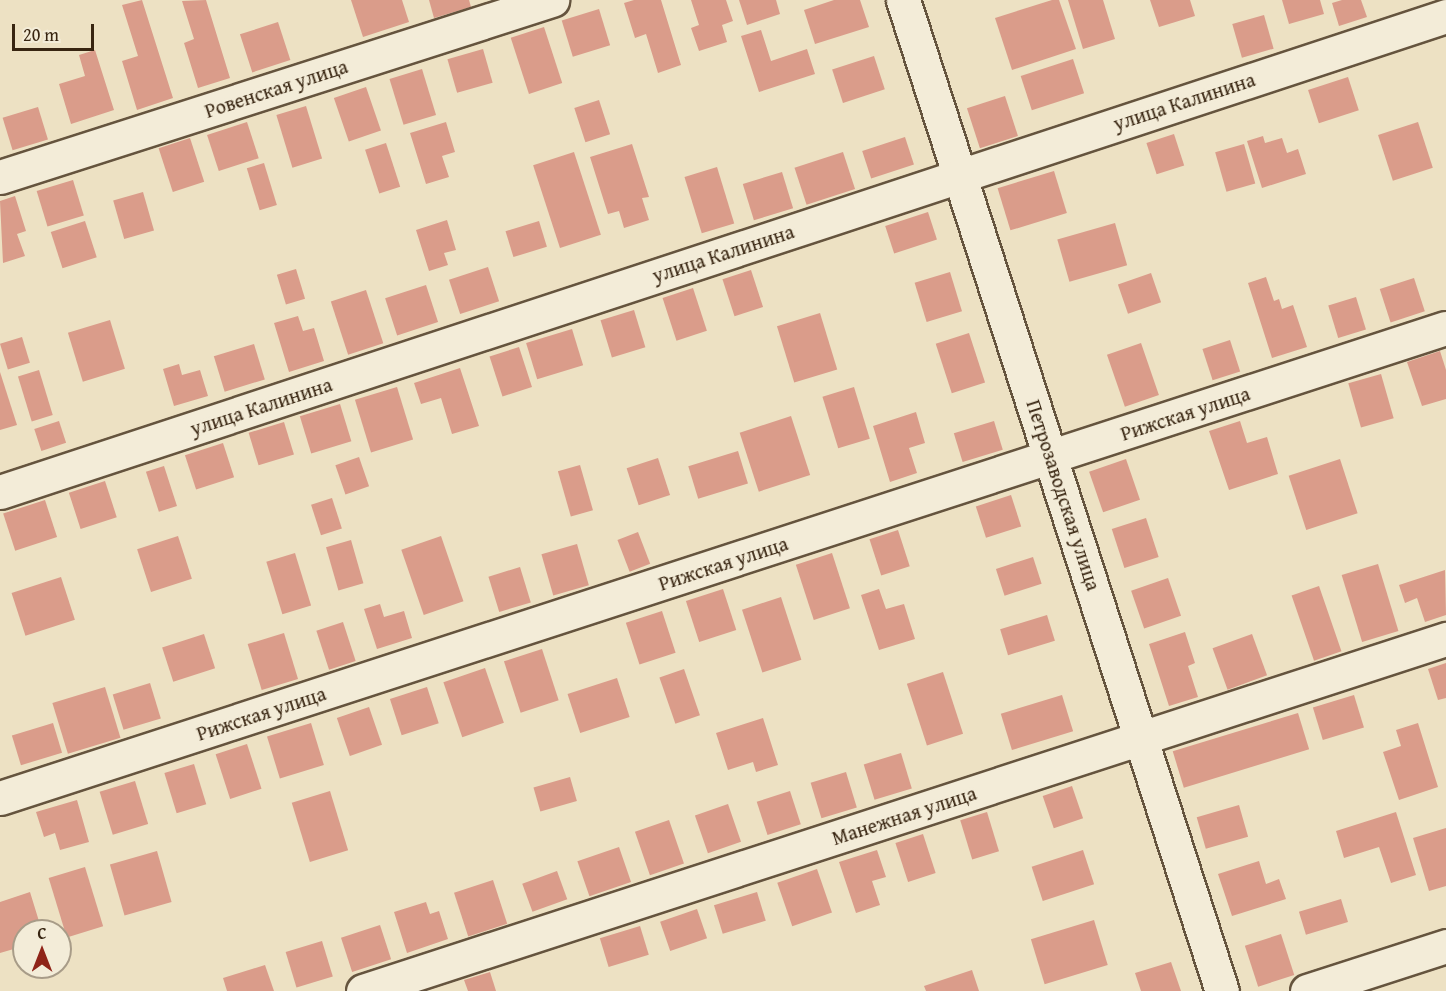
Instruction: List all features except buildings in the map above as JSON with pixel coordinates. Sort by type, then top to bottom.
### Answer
[{"type":"street","name":"Ровенская улица","points":[[0,177],[552,0]]},
{"type":"street","name":"Петрозаводская улица","points":[[903,0],[1052,456],[1222,991]]},
{"type":"street","name":"улица Калинина","points":[[0,492],[960,174],[1446,16]]},
{"type":"street","name":"Рижская улица","points":[[0,798],[1446,328]]},
{"type":"street","name":"Манежная улица","points":[[363,991],[1446,639]]},
{"type":"street","points":[[1307,991],[1446,946]]}]
